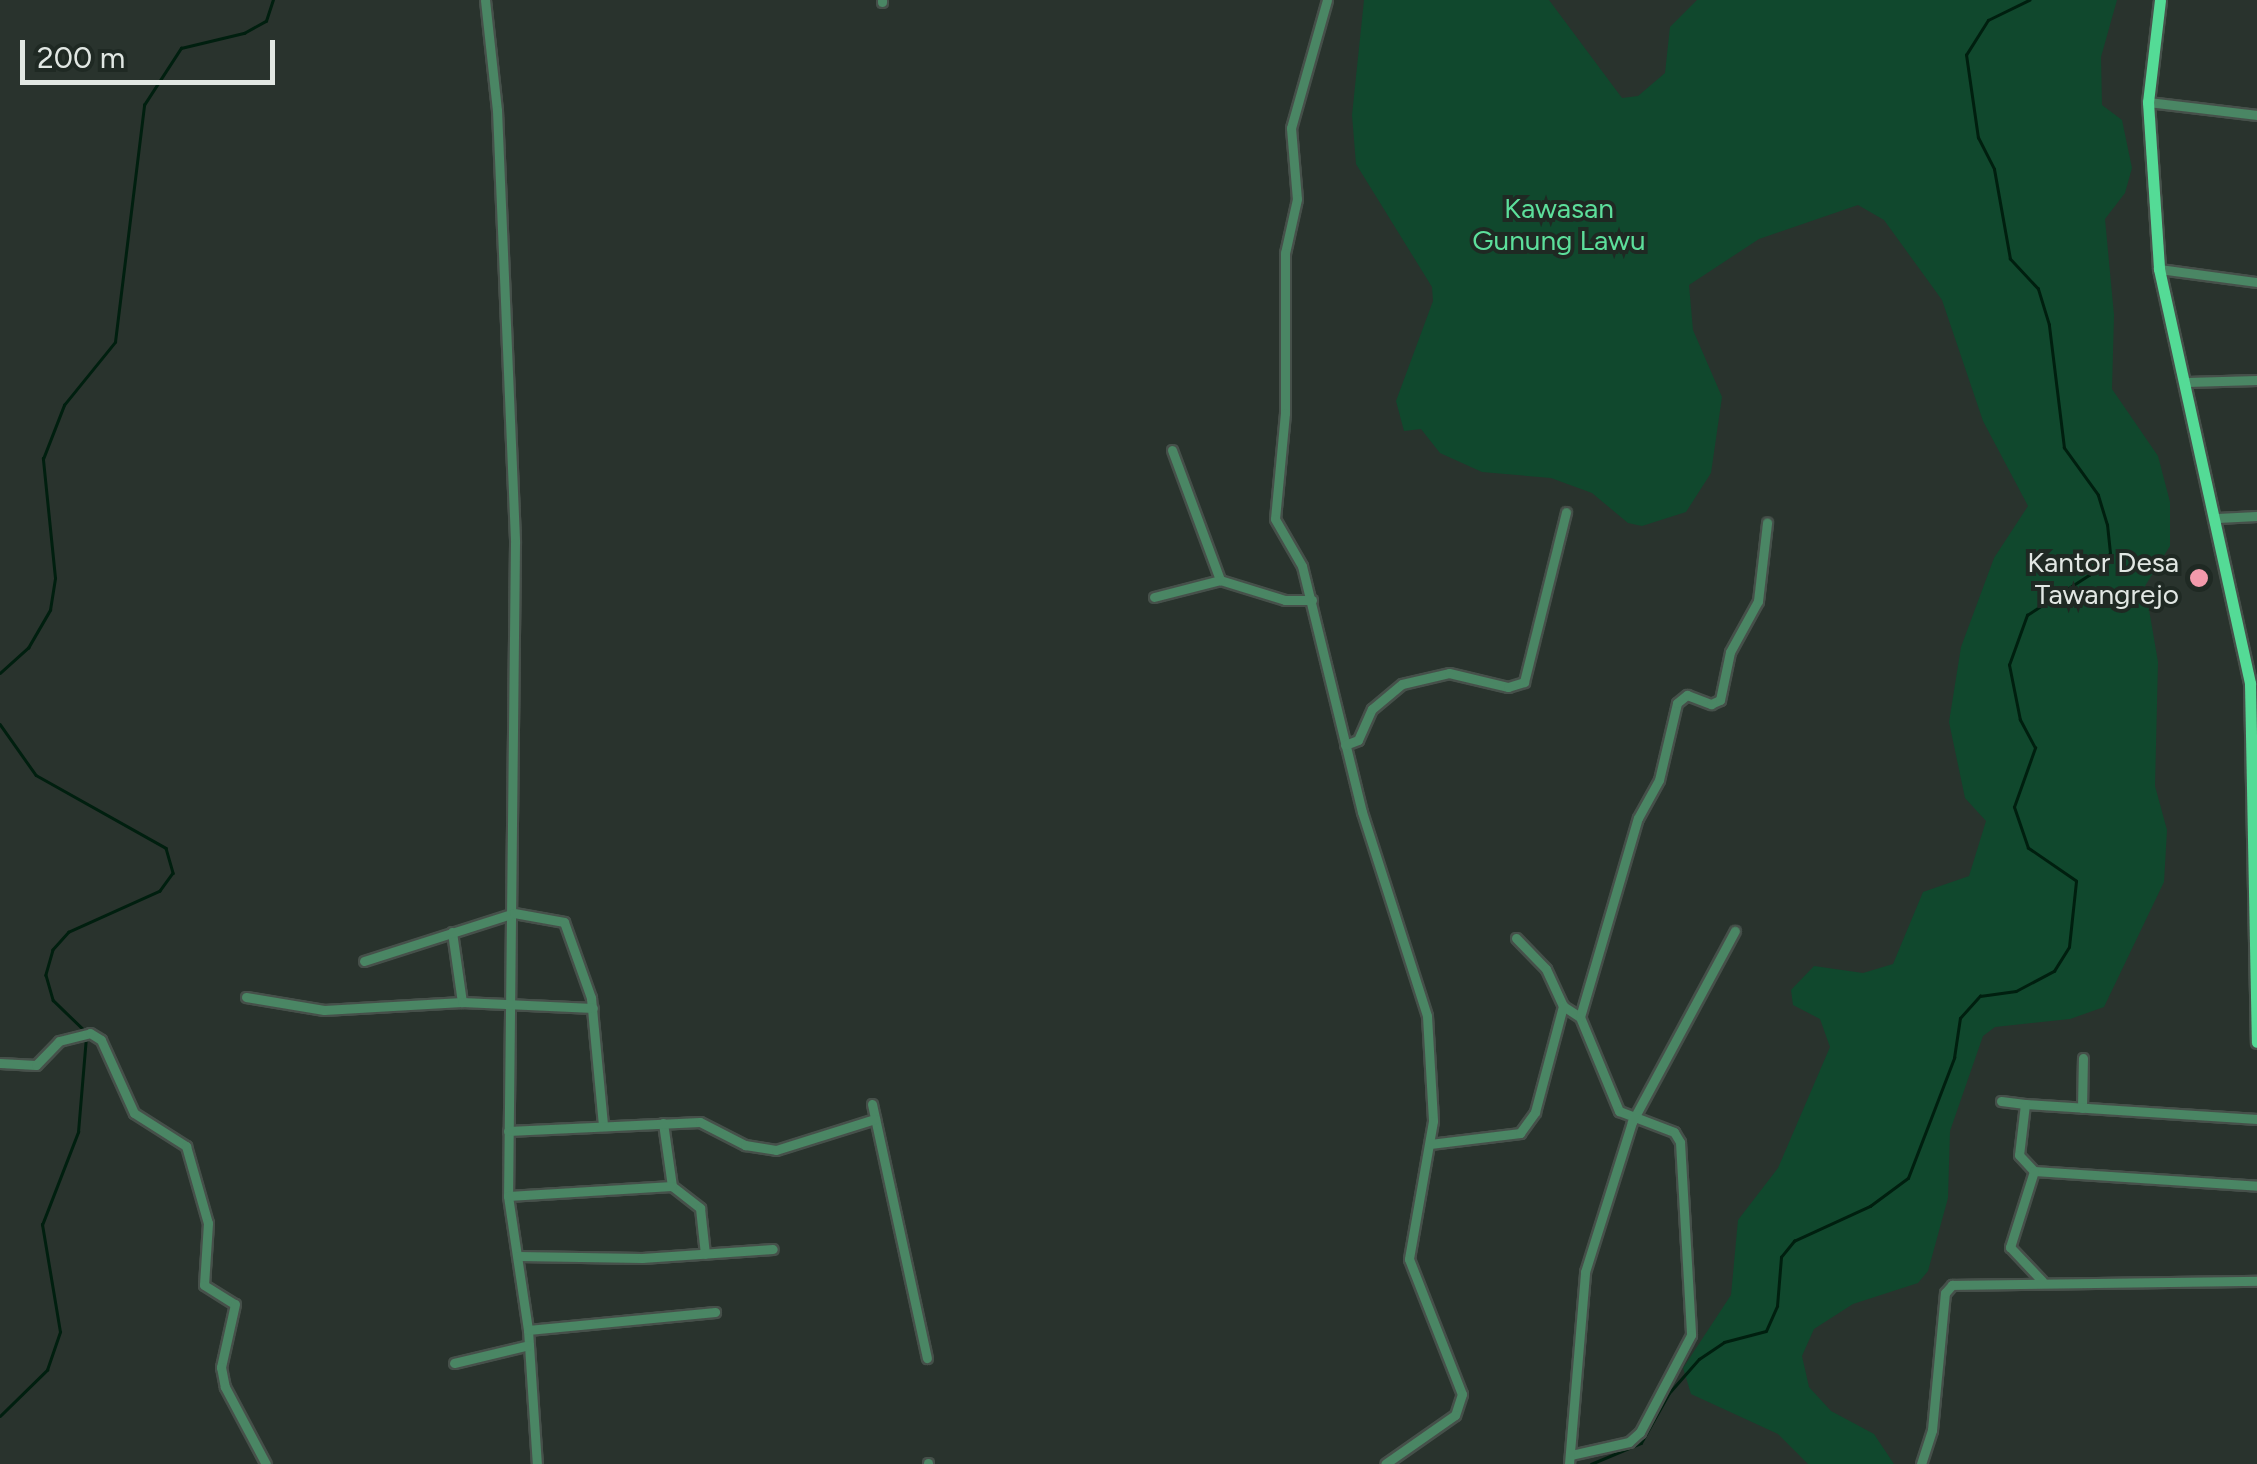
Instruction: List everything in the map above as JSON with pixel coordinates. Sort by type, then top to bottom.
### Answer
[{"type":"main road","points":[[2160,0],[2148,102],[2159,268],[2253,682],[2257,1042]]},
{"type":"street","points":[[485,0],[497,110],[516,543],[508,1196],[528,1330],[538,1464]]},
{"type":"street","points":[[1327,0],[1291,128],[1297,199],[1285,253],[1285,413],[1275,519],[1302,566],[1346,745],[1427,1016],[1434,1092],[1430,1144],[1409,1259],[1454,1367],[1461,1406],[1385,1464]]},
{"type":"street","points":[[2148,102],[2257,115]]},
{"type":"street","points":[[2159,268],[2257,282]]},
{"type":"street","points":[[2187,382],[2257,380]]},
{"type":"street","points":[[1172,450],[1220,580]]},
{"type":"street","points":[[1346,745],[1358,740],[1372,709],[1402,684],[1449,672],[1508,687],[1524,682],[1566,512]]},
{"type":"street","points":[[2217,518],[2257,516]]},
{"type":"street","points":[[1580,1017],[1638,818],[1659,780],[1676,703],[1687,695],[1712,704],[1720,700],[1730,652],[1758,601],[1767,522]]},
{"type":"street","points":[[1154,596],[1220,580],[1285,600],[1312,600]]},
{"type":"street","points":[[364,962],[514,913],[553,918],[571,930],[592,1008],[602,1125]]},
{"type":"street","points":[[452,932],[462,1002]]},
{"type":"street","points":[[1516,938],[1546,969],[1563,1006],[1580,1017],[1618,1112],[1632,1122],[1674,1132],[1680,1142],[1692,1328],[1640,1432],[1629,1442],[1570,1461],[1585,1272],[1632,1122],[1735,932]]},
{"type":"street","points":[[246,998],[324,1010],[462,1002],[592,1008]]},
{"type":"street","points":[[1430,1144],[1520,1133],[1535,1112],[1563,1006]]},
{"type":"street","points":[[0,1063],[36,1065],[52,1046],[85,1033],[102,1040],[134,1113],[186,1146],[208,1222],[204,1286],[235,1304],[221,1366],[225,1387],[266,1464]]},
{"type":"street","points":[[2082,1108],[2083,1058]]},
{"type":"street","points":[[2002,1101],[2257,1120]]},
{"type":"street","points":[[872,1104],[927,1358]]},
{"type":"street","points":[[2025,1104],[2019,1155],[2034,1172],[2257,1186]]},
{"type":"street","points":[[508,1131],[663,1123],[713,1125],[746,1145],[776,1150],[875,1119]]},
{"type":"street","points":[[663,1123],[672,1186],[679,1198],[700,1208],[706,1254]]},
{"type":"street","points":[[2034,1172],[2010,1247],[2015,1260],[2044,1283]]},
{"type":"street","points":[[508,1196],[672,1186]]},
{"type":"street","points":[[518,1256],[706,1254],[774,1249]]},
{"type":"street","points":[[1921,1464],[1932,1430],[1947,1290],[2044,1283],[2257,1281]]},
{"type":"street","points":[[528,1330],[715,1312]]},
{"type":"street","points":[[454,1363],[529,1345]]},
{"type":"green space","name":"Kawasan Gunung Lawu","points":[[1364,0],[1549,0],[1622,98],[1638,96],[1665,73],[1670,27],[1697,0],[2117,0],[2101,57],[2102,105],[2122,120],[2132,168],[2125,193],[2105,219],[2114,315],[2112,389],[2158,456],[2170,502],[2170,546],[2145,586],[2158,662],[2155,786],[2167,830],[2164,882],[2104,1007],[2070,1019],[1995,1027],[1983,1036],[1950,1131],[1948,1198],[1928,1271],[1918,1283],[1853,1304],[1814,1329],[1802,1356],[1809,1387],[1831,1411],[1874,1434],[1894,1464],[1808,1464],[1778,1434],[1691,1394],[1683,1368],[1731,1295],[1738,1220],[1778,1168],[1830,1047],[1820,1019],[1793,1005],[1791,990],[1814,966],[1863,973],[1893,964],[1923,892],[1969,876],[1986,821],[1965,798],[1949,722],[1961,647],[1994,558],[2028,506],[1983,421],[1942,300],[1884,220],[1858,205],[1759,239],[1689,285],[1693,330],[1722,397],[1711,473],[1686,512],[1642,526],[1628,523],[1592,493],[1551,478],[1482,472],[1440,453],[1421,429],[1404,431],[1396,401],[1433,301],[1432,287],[1356,164],[1352,115]]},
{"type":"waterway","points":[[0,673],[28,648],[50,610],[55,578],[43,459],[64,405],[115,342],[144,105],[181,48],[244,33],[266,21],[273,0]]},
{"type":"waterway","points":[[1591,1464],[1641,1443],[1669,1393],[1699,1359],[1724,1342],[1766,1331],[1777,1306],[1781,1257],[1794,1241],[1870,1206],[1908,1178],[1954,1058],[1960,1018],[1980,996],[2016,991],[2054,971],[2069,947],[2076,881],[2028,848],[2014,807],[2035,748],[2020,720],[2009,665],[2027,615],[2089,575],[2110,553],[2107,525],[2098,495],[2064,448],[2049,325],[2038,289],[2010,259],[1994,169],[1978,138],[1966,55],[1988,20],[2029,0]]},
{"type":"waterway","points":[[0,724],[36,775],[166,848],[173,873],[160,891],[69,932],[53,950],[46,975],[53,1000],[83,1029]]},
{"type":"waterway","points":[[0,1416],[47,1370],[60,1332],[42,1225],[78,1132],[86,1037]]},
{"type":"place","name":"Kantor Desa Tawangrejo","points":[[2199,578]]}]
